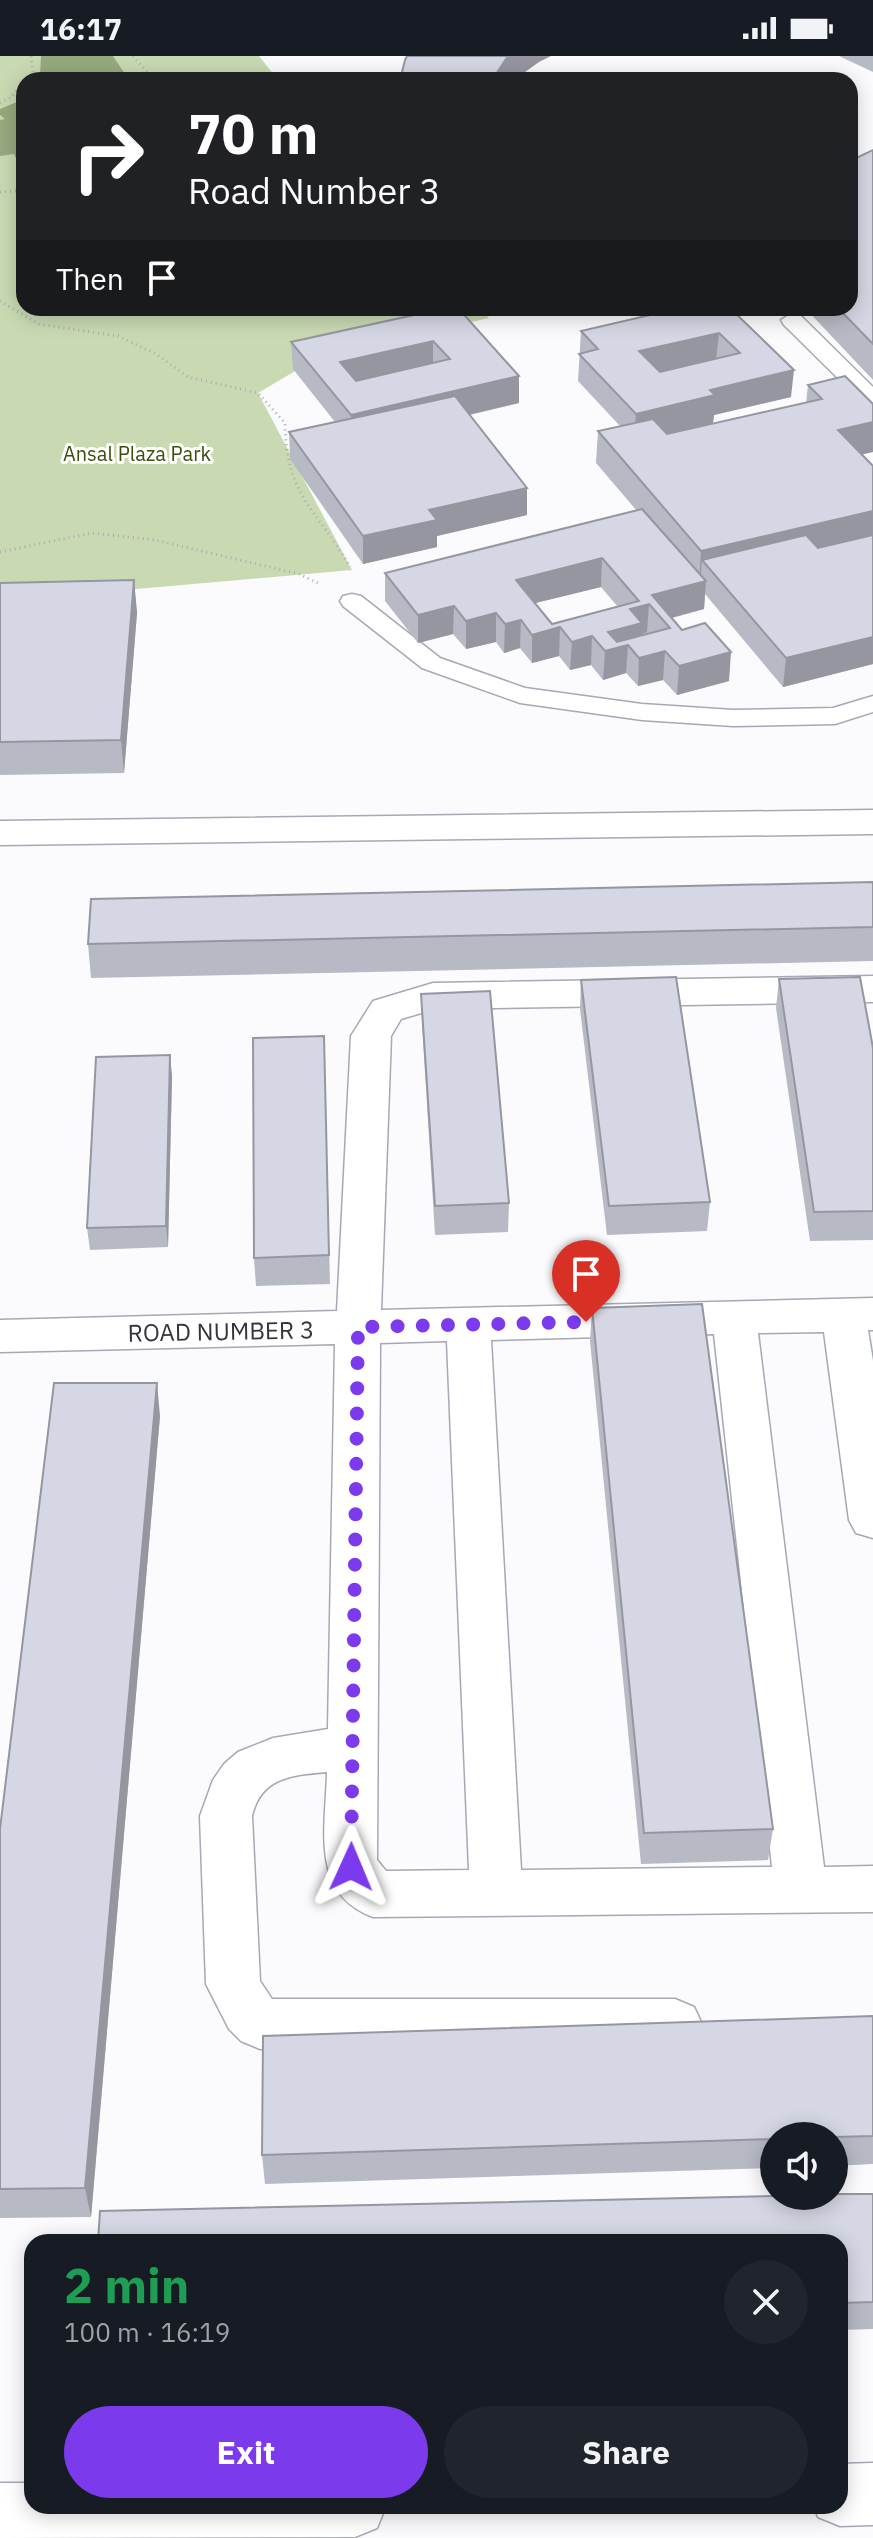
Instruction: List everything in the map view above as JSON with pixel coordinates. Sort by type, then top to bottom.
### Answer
[{"type":"street","points":[[0,833],[873,822]]},
{"type":"street","points":[[873,989],[433,996],[387,1010],[371,1036],[358,1327],[351,1867],[373,1894],[873,1889]]},
{"type":"street","points":[[858,1314],[873,1520]]},
{"type":"street","name":"ROAD NUMBER 3","points":[[0,1336],[858,1314]]},
{"type":"street","points":[[734,1318],[801,1890]]},
{"type":"street","points":[[468,1324],[496,1892]]},
{"type":"street","points":[[354,1749],[296,1752],[264,1763],[239,1780],[228,1795],[226,1816],[233,1984],[248,2012],[260,2024],[714,2024]]},
{"type":"street","points":[[848,2495],[873,2494]]},
{"type":"street","points":[[0,2514],[24,2513]]},
{"type":"lane","points":[[792,320],[873,400]]},
{"type":"lane","points":[[352,601],[431,663],[520,695],[642,712],[733,718],[835,716],[873,704]]},
{"type":"path","points":[[133,56],[147,72]]},
{"type":"path","points":[[0,552],[92,533],[155,540],[299,574],[372,611],[342,551],[311,512],[289,477],[283,450],[285,423],[258,393],[188,377],[156,354],[118,336],[39,324],[25,316]]},
{"type":"green space","name":"Ansal Plaza Park","points":[[0,56],[259,56],[272,72],[16,72],[16,316],[489,318],[324,354],[258,393],[352,570],[0,601]]},
{"type":"shaded area","points":[[41,56],[113,56],[124,72],[40,72]]},
{"type":"shaded area","points":[[16,102],[16,158],[14,154],[0,156],[0,120],[5,119],[0,115],[0,109]]},
{"type":"building","points":[[407,56],[508,56],[497,72],[402,72]]},
{"type":"building","points":[[873,150],[873,344],[846,316],[858,316],[858,157]]},
{"type":"building","points":[[410,316],[465,316],[519,376],[351,415],[291,342]],"holes":[[[433,341],[450,359],[356,381],[340,362]]]},
{"type":"building","points":[[646,316],[738,316],[794,370],[710,390],[715,395],[636,414],[579,354],[598,349],[581,331]],"holes":[[[719,333],[740,353],[660,372],[639,351]]]},
{"type":"building","points":[[845,376],[873,404],[873,422],[838,430],[873,466],[873,511],[701,551],[598,431],[653,419],[667,434],[822,399],[808,385]]},
{"type":"building","points":[[455,396],[527,488],[429,510],[437,520],[363,536],[289,432]]},
{"type":"building","points":[[642,509],[706,581],[652,595],[682,630],[705,623],[731,652],[679,666],[665,651],[639,658],[628,645],[605,651],[592,636],[572,642],[560,627],[532,635],[521,620],[505,624],[496,613],[466,621],[454,606],[418,615],[385,573]],"holes":[[[602,558],[639,601],[552,624],[516,580]],[[649,604],[670,628],[617,642],[608,632],[642,623],[630,609]]]},
{"type":"building","points":[[806,535],[818,548],[873,535],[873,637],[786,658],[702,560]]},
{"type":"building","points":[[134,580],[121,740],[0,742],[0,583]]},
{"type":"building","points":[[873,882],[873,927],[88,944],[91,899]]},
{"type":"building","points":[[676,977],[710,1202],[609,1206],[581,980]]},
{"type":"building","points":[[860,977],[873,1048],[873,1211],[814,1212],[779,979]]},
{"type":"building","points":[[490,991],[509,1203],[435,1206],[421,994]]},
{"type":"building","points":[[324,1036],[329,1255],[254,1258],[253,1038]]},
{"type":"building","points":[[170,1055],[166,1226],[87,1228],[96,1057]]},
{"type":"building","points":[[702,1304],[773,1829],[644,1833],[592,1308]]},
{"type":"building","points":[[54,1383],[157,1383],[85,2188],[0,2189],[0,1829]]},
{"type":"building","points":[[873,2016],[873,2136],[848,2137],[848,2122],[760,2122],[760,2139],[262,2155],[263,2036]]},
{"type":"building","points":[[848,2194],[873,2194],[873,2302],[848,2303],[848,2234],[99,2234],[100,2211],[760,2196],[760,2210],[848,2210]]},
{"type":"route","points":[[351,1867],[358,1327],[586,1322]]}]
